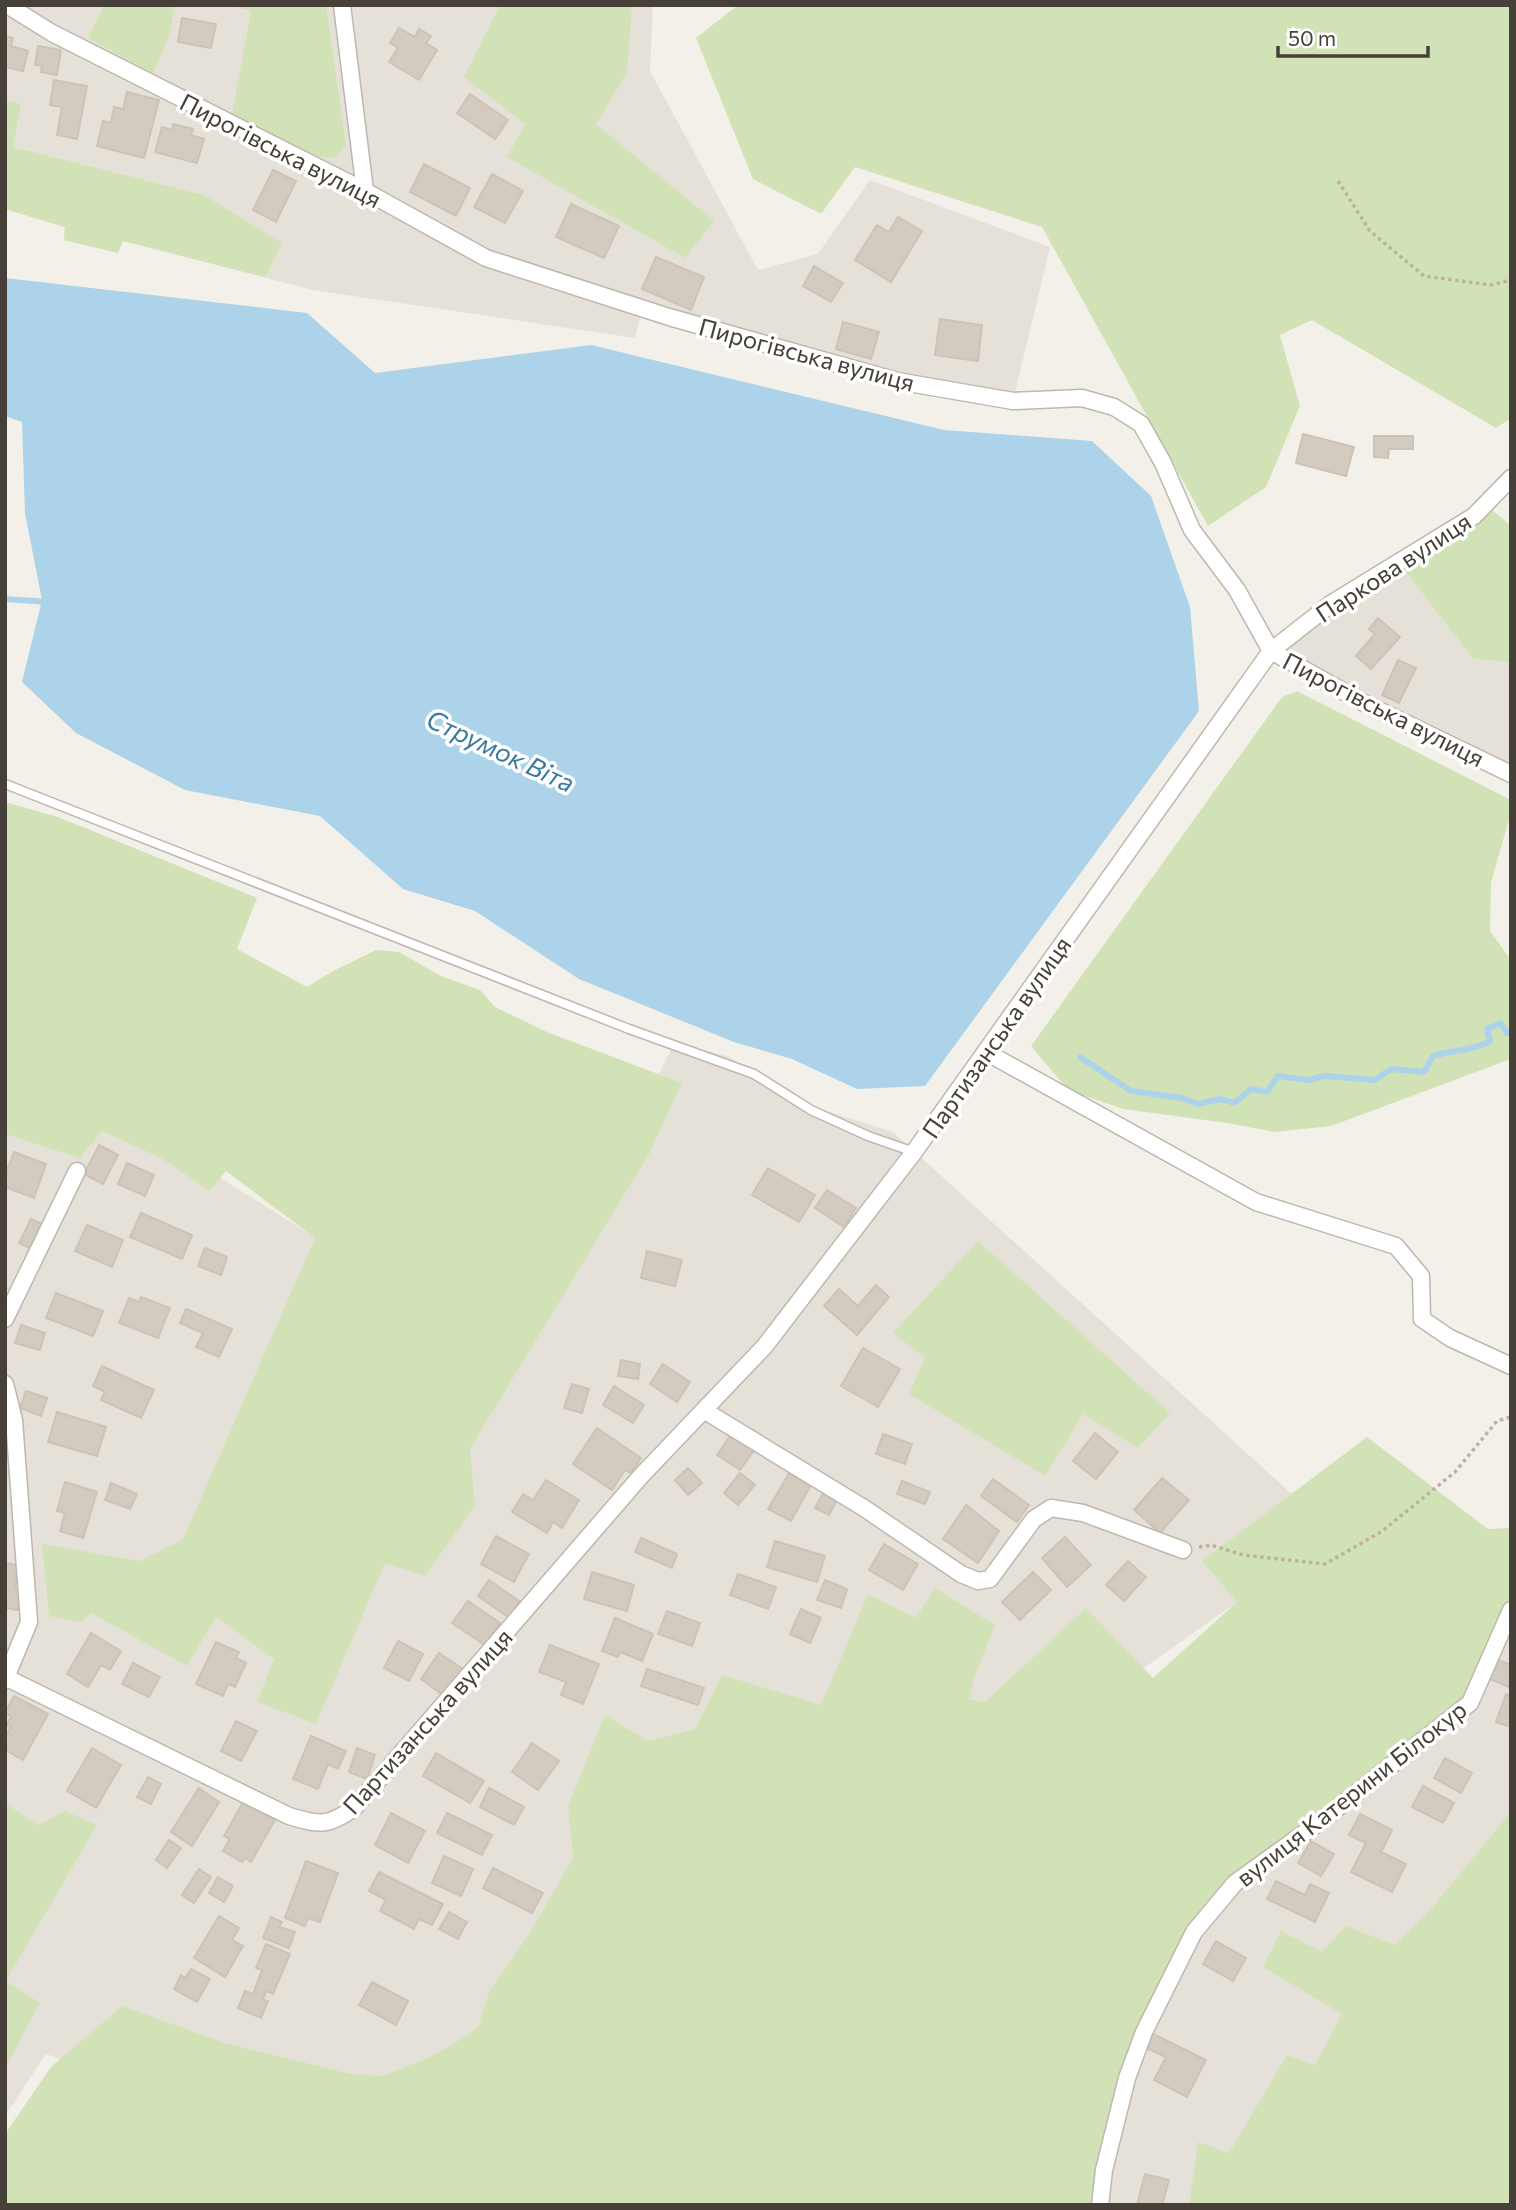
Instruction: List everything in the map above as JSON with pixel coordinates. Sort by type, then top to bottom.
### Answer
[{"type":"street","name":"Пирогівська вулиця","points":[[6,5],[52,33],[365,191],[486,258],[669,317],[897,381],[1013,401],[1082,398],[1114,407],[1141,424],[1163,463],[1192,530],[1237,590],[1271,651],[1364,702],[1511,774]]},
{"type":"street","points":[[342,5],[365,191]]},
{"type":"street","name":"Паркова вулиця","points":[[1271,651],[1332,603],[1474,516],[1511,478]]},
{"type":"street","name":"Партизанська вулиця","points":[[6,1678],[289,1816],[319,1825],[336,1821],[372,1790],[641,1476],[764,1347],[914,1152],[1271,651]]},
{"type":"street","points":[[986,1052],[1256,1202],[1396,1247],[1421,1276],[1422,1319],[1450,1338],[1511,1366]]},
{"type":"street","points":[[5,1318],[77,1171]]},
{"type":"street","points":[[5,1384],[14,1420],[29,1622],[6,1678]]},
{"type":"street","points":[[705,1411],[864,1508],[961,1574],[978,1581],[990,1579],[1034,1519],[1051,1508],[1083,1513],[1183,1550]]},
{"type":"street","name":"вулиця Катерини Білокур","points":[[1100,2205],[1104,2170],[1127,2078],[1144,2032],[1194,1932],[1235,1883],[1321,1821],[1470,1703],[1511,1610]]},
{"type":"lane","points":[[5,784],[629,1028],[754,1074],[811,1110],[868,1136],[914,1152]]},
{"type":"path","points":[[1338,181],[1370,231],[1424,276],[1491,285],[1511,279]]},
{"type":"path","points":[[1183,1550],[1211,1545],[1242,1555],[1325,1564],[1381,1532],[1455,1472],[1497,1421],[1511,1417]]},
{"type":"shaded area","points":[[5,5],[653,5],[650,71],[758,270],[818,254],[870,180],[1050,247],[1013,401],[897,381],[642,309],[635,338],[313,290],[123,241],[118,253],[64,240],[65,227],[5,209]]},
{"type":"shaded area","points":[[1399,563],[1473,659],[1511,662],[1511,774],[1271,651]]},
{"type":"shaded area","points":[[5,1042],[316,1238],[184,1539],[602,1190],[674,1043],[727,1056],[814,1107],[893,1132],[1293,1495],[1203,1561],[1237,1602],[989,1778],[490,2059],[310,2150],[46,2054],[5,2116]]},
{"type":"shaded area","points":[[1511,1610],[1511,2205],[1100,2205],[1127,2078],[1194,1932]]},
{"type":"green space","points":[[104,5],[175,5],[169,37],[153,73],[88,38]]},
{"type":"green space","points":[[226,5],[326,5],[346,146],[334,158],[309,156],[232,115],[251,11]]},
{"type":"green space","points":[[500,5],[632,5],[627,73],[596,124],[714,221],[685,258],[507,157],[525,124],[464,77]]},
{"type":"green space","points":[[738,5],[1511,5],[1511,418],[1496,428],[1312,320],[1280,335],[1300,406],[1266,487],[1208,526],[1042,227],[855,167],[821,214],[753,179],[696,38]]},
{"type":"green space","points":[[5,100],[21,104],[13,147],[204,195],[282,243],[265,277],[123,241],[118,253],[64,240],[65,227],[5,209]]},
{"type":"green space","points":[[1485,504],[1511,526],[1511,662],[1473,659],[1399,563]]},
{"type":"green space","points":[[1297,691],[1511,800],[1511,812],[1491,883],[1490,931],[1511,960],[1511,1059],[1331,1126],[1274,1132],[1123,1109],[1068,1090],[1031,1046],[1282,697]]},
{"type":"green space","points":[[5,802],[58,817],[257,898],[237,949],[307,987],[376,950],[399,952],[441,976],[480,990],[495,1007],[547,1032],[682,1083],[649,1154],[470,1449],[475,1506],[425,1576],[385,1563],[316,1724],[257,1702],[274,1659],[216,1617],[187,1666],[91,1613],[81,1622],[49,1616],[42,1544],[140,1561],[183,1539],[315,1238],[226,1171],[209,1191],[163,1159],[102,1131],[80,1158],[5,1134]]},
{"type":"green space","points":[[978,1241],[1170,1413],[1138,1448],[1083,1414],[1045,1476],[909,1394],[925,1358],[893,1333]]},
{"type":"green space","points":[[1367,1437],[1488,1529],[1511,1528],[1511,1610],[1470,1703],[1235,1883],[1194,1932],[1144,2032],[1100,2205],[5,2205],[5,2134],[51,2067],[122,2006],[225,2043],[351,2074],[382,2076],[428,2058],[478,2027],[489,1992],[529,1934],[573,1858],[568,1806],[605,1715],[648,1741],[695,1729],[722,1675],[821,1705],[868,1594],[916,1618],[935,1588],[995,1625],[974,1678],[969,1699],[985,1702],[1086,1608],[1153,1678],[1237,1602],[1202,1561]]},
{"type":"green space","points":[[5,1803],[38,1825],[65,1811],[97,1825],[6,1981],[40,2003],[5,2069]]},
{"type":"green space","points":[[1511,1812],[1511,2205],[1189,2205],[1198,2142],[1229,2153],[1287,2055],[1315,2065],[1342,2014],[1263,1967],[1281,1931],[1322,1952],[1346,1926],[1395,1945],[1430,1910]]},
{"type":"water","points":[[5,278],[307,313],[375,373],[591,345],[944,430],[1092,441],[1151,496],[1190,607],[1199,711],[925,1086],[857,1089],[792,1059],[734,1042],[579,979],[475,911],[403,889],[320,816],[185,790],[76,733],[22,682],[42,600],[25,513],[22,422],[5,416]]},
{"type":"building","points":[[182,18],[216,24],[211,48],[178,42]]},
{"type":"building","points":[[399,28],[415,37],[419,29],[431,36],[426,43],[437,50],[419,80],[389,62],[398,48],[390,43]]},
{"type":"building","points":[[5,36],[13,38],[11,46],[28,51],[23,71],[5,67]]},
{"type":"building","points":[[38,46],[61,50],[57,75],[41,72],[42,66],[35,65]]},
{"type":"building","points":[[54,80],[87,86],[77,139],[57,135],[62,107],[50,105]]},
{"type":"building","points":[[127,92],[159,100],[144,158],[97,146],[103,121],[111,123],[114,107],[123,109]]},
{"type":"building","points":[[470,94],[508,120],[495,139],[457,113]]},
{"type":"building","points":[[173,124],[193,129],[191,135],[204,139],[197,163],[155,152],[162,127],[172,130]]},
{"type":"building","points":[[424,164],[470,188],[456,216],[410,192]]},
{"type":"building","points":[[273,170],[296,181],[276,222],[253,210]]},
{"type":"building","points":[[492,174],[523,191],[505,223],[474,207]]},
{"type":"building","points":[[571,204],[619,226],[604,258],[556,237]]},
{"type":"building","points":[[898,217],[922,231],[891,282],[855,260],[877,225],[889,232]]},
{"type":"building","points":[[656,257],[704,277],[691,310],[642,289]]},
{"type":"building","points":[[814,266],[843,283],[831,302],[803,286]]},
{"type":"building","points":[[940,319],[982,325],[978,361],[935,355]]},
{"type":"building","points":[[843,322],[879,332],[871,359],[836,349]]},
{"type":"building","points":[[1303,434],[1354,447],[1346,476],[1296,463]]},
{"type":"building","points":[[1374,436],[1413,436],[1413,449],[1389,449],[1388,458],[1374,457]]},
{"type":"building","points":[[1378,618],[1400,637],[1371,669],[1356,656],[1375,634],[1369,629]]},
{"type":"building","points":[[1398,660],[1416,668],[1399,703],[1382,695]]},
{"type":"building","points":[[99,1145],[118,1155],[103,1184],[84,1174]]},
{"type":"building","points":[[14,1152],[46,1164],[34,1198],[5,1187],[5,1175]]},
{"type":"building","points":[[127,1163],[154,1175],[145,1196],[118,1184]]},
{"type":"building","points":[[768,1168],[815,1195],[799,1222],[752,1195]]},
{"type":"building","points":[[827,1190],[856,1208],[844,1227],[815,1208]]},
{"type":"building","points":[[141,1213],[192,1235],[182,1259],[130,1237]]},
{"type":"building","points":[[31,1219],[42,1224],[30,1248],[19,1243]]},
{"type":"building","points":[[87,1225],[123,1240],[112,1267],[75,1251]]},
{"type":"building","points":[[205,1248],[227,1257],[221,1275],[198,1266]]},
{"type":"building","points":[[647,1251],[682,1260],[675,1286],[641,1278]]},
{"type":"building","points":[[876,1285],[889,1297],[857,1335],[824,1306],[839,1289],[858,1306]]},
{"type":"building","points":[[56,1293],[103,1311],[93,1336],[46,1318]]},
{"type":"building","points":[[141,1297],[170,1308],[158,1338],[119,1323],[129,1298],[139,1302]]},
{"type":"building","points":[[186,1309],[232,1329],[219,1357],[196,1347],[203,1333],[180,1323]]},
{"type":"building","points":[[21,1325],[45,1333],[40,1350],[15,1343]]},
{"type":"building","points":[[863,1348],[900,1369],[878,1407],[841,1386]]},
{"type":"building","points":[[621,1360],[640,1364],[638,1379],[618,1376]]},
{"type":"building","points":[[663,1364],[690,1382],[677,1402],[650,1384]]},
{"type":"building","points":[[102,1366],[154,1390],[141,1418],[101,1400],[105,1392],[93,1386]]},
{"type":"building","points":[[572,1384],[589,1389],[582,1413],[564,1408]]},
{"type":"building","points":[[614,1386],[644,1405],[633,1423],[603,1405]]},
{"type":"building","points":[[26,1391],[47,1398],[41,1416],[20,1408]]},
{"type":"building","points":[[57,1412],[106,1427],[97,1456],[48,1442]]},
{"type":"building","points":[[597,1428],[641,1458],[631,1473],[625,1470],[612,1490],[573,1464]]},
{"type":"building","points":[[732,1433],[755,1449],[740,1470],[717,1455]]},
{"type":"building","points":[[1095,1433],[1118,1452],[1096,1479],[1073,1461]]},
{"type":"building","points":[[883,1434],[912,1444],[905,1464],[876,1454]]},
{"type":"building","points":[[688,1468],[702,1483],[688,1495],[675,1480]]},
{"type":"building","points":[[740,1473],[755,1485],[738,1505],[724,1493]]},
{"type":"building","points":[[789,1473],[811,1485],[791,1521],[768,1509]]},
{"type":"building","points":[[1162,1478],[1189,1500],[1160,1533],[1134,1510]]},
{"type":"building","points":[[993,1479],[1029,1505],[1017,1522],[981,1496]]},
{"type":"building","points":[[546,1480],[579,1500],[562,1528],[553,1522],[547,1533],[512,1512],[523,1494],[533,1500]]},
{"type":"building","points":[[902,1481],[930,1492],[925,1504],[897,1494]]},
{"type":"building","points":[[65,1482],[97,1492],[83,1538],[60,1531],[65,1513],[57,1511]]},
{"type":"building","points":[[111,1483],[137,1494],[130,1509],[105,1500]]},
{"type":"building","points":[[825,1490],[838,1498],[829,1515],[815,1508]]},
{"type":"building","points":[[966,1505],[999,1531],[978,1563],[943,1539]]},
{"type":"building","points":[[496,1536],[529,1554],[514,1582],[481,1564]]},
{"type":"building","points":[[1065,1537],[1091,1565],[1067,1587],[1042,1558]]},
{"type":"building","points":[[641,1538],[677,1554],[672,1568],[635,1552]]},
{"type":"building","points":[[775,1541],[825,1556],[817,1582],[767,1567]]},
{"type":"building","points":[[884,1544],[918,1564],[903,1590],[869,1570]]},
{"type":"building","points":[[1128,1561],[1146,1577],[1124,1601],[1106,1585]]},
{"type":"building","points":[[5,1563],[18,1565],[15,1588],[21,1589],[18,1610],[5,1608]]},
{"type":"building","points":[[592,1572],[634,1585],[627,1611],[584,1599]]},
{"type":"building","points":[[1033,1572],[1051,1590],[1020,1620],[1002,1602]]},
{"type":"building","points":[[738,1574],[776,1587],[768,1609],[730,1595]]},
{"type":"building","points":[[489,1580],[522,1603],[511,1619],[478,1596]]},
{"type":"building","points":[[825,1580],[847,1589],[841,1608],[817,1600]]},
{"type":"building","points":[[468,1601],[500,1623],[485,1645],[452,1623]]},
{"type":"building","points":[[801,1609],[821,1618],[810,1643],[790,1634]]},
{"type":"building","points":[[667,1611],[700,1623],[692,1646],[658,1634]]},
{"type":"building","points":[[615,1618],[653,1634],[642,1661],[620,1652],[618,1657],[602,1651]]},
{"type":"building","points":[[91,1633],[121,1651],[110,1670],[101,1665],[88,1687],[67,1674]]},
{"type":"building","points":[[398,1641],[423,1654],[409,1681],[384,1668]]},
{"type":"building","points":[[216,1642],[239,1652],[236,1658],[246,1663],[235,1687],[228,1684],[223,1696],[196,1684]]},
{"type":"building","points":[[550,1645],[599,1664],[583,1704],[561,1695],[566,1682],[539,1672]]},
{"type":"building","points":[[439,1653],[466,1671],[447,1698],[421,1679]]},
{"type":"building","points":[[1493,1658],[1511,1665],[1511,1688],[1485,1677]]},
{"type":"building","points":[[133,1663],[160,1677],[149,1697],[122,1684]]},
{"type":"building","points":[[647,1669],[704,1688],[698,1705],[641,1686]]},
{"type":"building","points":[[1506,1694],[1511,1696],[1511,1727],[1496,1722]]},
{"type":"building","points":[[14,1696],[48,1714],[23,1760],[5,1750],[5,1737],[11,1727],[6,1725],[11,1717],[5,1712]]},
{"type":"building","points":[[236,1721],[257,1731],[241,1761],[221,1751]]},
{"type":"building","points":[[311,1736],[346,1751],[338,1769],[328,1764],[318,1789],[293,1779]]},
{"type":"building","points":[[532,1743],[559,1761],[538,1790],[512,1772]]},
{"type":"building","points":[[92,1748],[121,1765],[96,1808],[67,1791]]},
{"type":"building","points":[[357,1748],[375,1755],[367,1779],[349,1772]]},
{"type":"building","points":[[436,1753],[484,1781],[470,1803],[423,1776]]},
{"type":"building","points":[[1445,1758],[1472,1773],[1461,1793],[1434,1778]]},
{"type":"building","points":[[148,1777],[161,1784],[151,1804],[137,1797]]},
{"type":"building","points":[[1423,1786],[1454,1803],[1443,1823],[1412,1807]]},
{"type":"building","points":[[199,1788],[219,1802],[192,1846],[171,1832]]},
{"type":"building","points":[[489,1788],[524,1807],[514,1825],[480,1807]]},
{"type":"building","points":[[243,1802],[275,1820],[251,1862],[245,1858],[242,1862],[223,1851],[230,1839],[224,1836]]},
{"type":"building","points":[[391,1813],[425,1831],[408,1863],[375,1845]]},
{"type":"building","points":[[447,1813],[492,1835],[482,1855],[437,1833]]},
{"type":"building","points":[[1360,1814],[1392,1830],[1381,1852],[1406,1864],[1392,1892],[1351,1872],[1366,1843],[1349,1835]]},
{"type":"building","points":[[169,1840],[181,1848],[167,1868],[156,1860]]},
{"type":"building","points":[[1311,1841],[1334,1854],[1321,1876],[1298,1863]]},
{"type":"building","points":[[444,1856],[473,1869],[461,1896],[432,1883]]},
{"type":"building","points":[[306,1861],[338,1873],[320,1922],[308,1918],[305,1926],[285,1918]]},
{"type":"building","points":[[493,1868],[543,1893],[532,1913],[483,1888]]},
{"type":"building","points":[[199,1869],[211,1877],[194,1903],[182,1895]]},
{"type":"building","points":[[379,1872],[443,1904],[432,1925],[419,1919],[414,1929],[380,1911],[386,1900],[369,1891]]},
{"type":"building","points":[[218,1877],[233,1886],[224,1902],[209,1893]]},
{"type":"building","points":[[1276,1881],[1305,1895],[1310,1884],[1329,1893],[1315,1922],[1267,1899]]},
{"type":"building","points":[[449,1912],[467,1922],[458,1939],[439,1929]]},
{"type":"building","points":[[219,1916],[239,1928],[232,1940],[243,1946],[225,1977],[194,1958]]},
{"type":"building","points":[[271,1917],[282,1922],[279,1927],[295,1932],[289,1948],[263,1938]]},
{"type":"building","points":[[1216,1941],[1246,1958],[1233,1981],[1203,1964]]},
{"type":"building","points":[[266,1944],[290,1954],[273,1994],[266,1991],[263,2000],[268,2001],[261,2018],[238,2008],[245,1991],[253,1994],[262,1970],[256,1968]]},
{"type":"building","points":[[191,1969],[210,1979],[197,2002],[174,1989],[181,1975],[185,1978]]},
{"type":"building","points":[[372,1982],[408,2001],[396,2025],[359,2005]]},
{"type":"building","points":[[1147,2031],[1206,2060],[1187,2097],[1154,2080],[1166,2057],[1140,2045]]},
{"type":"building","points":[[1145,2174],[1169,2180],[1162,2205],[1137,2205]]},
{"type":"waterway","name":"Струмок Віта","points":[[5,599],[49,602]]},
{"type":"waterway","name":"Струмок Віта","points":[[1080,1057],[1131,1091],[1182,1098],[1198,1104],[1221,1099],[1234,1103],[1251,1089],[1267,1092],[1278,1076],[1308,1080],[1324,1076],[1375,1080],[1391,1069],[1424,1072],[1433,1056],[1490,1041],[1487,1029],[1500,1023],[1507,1033],[1511,1032]]}]
